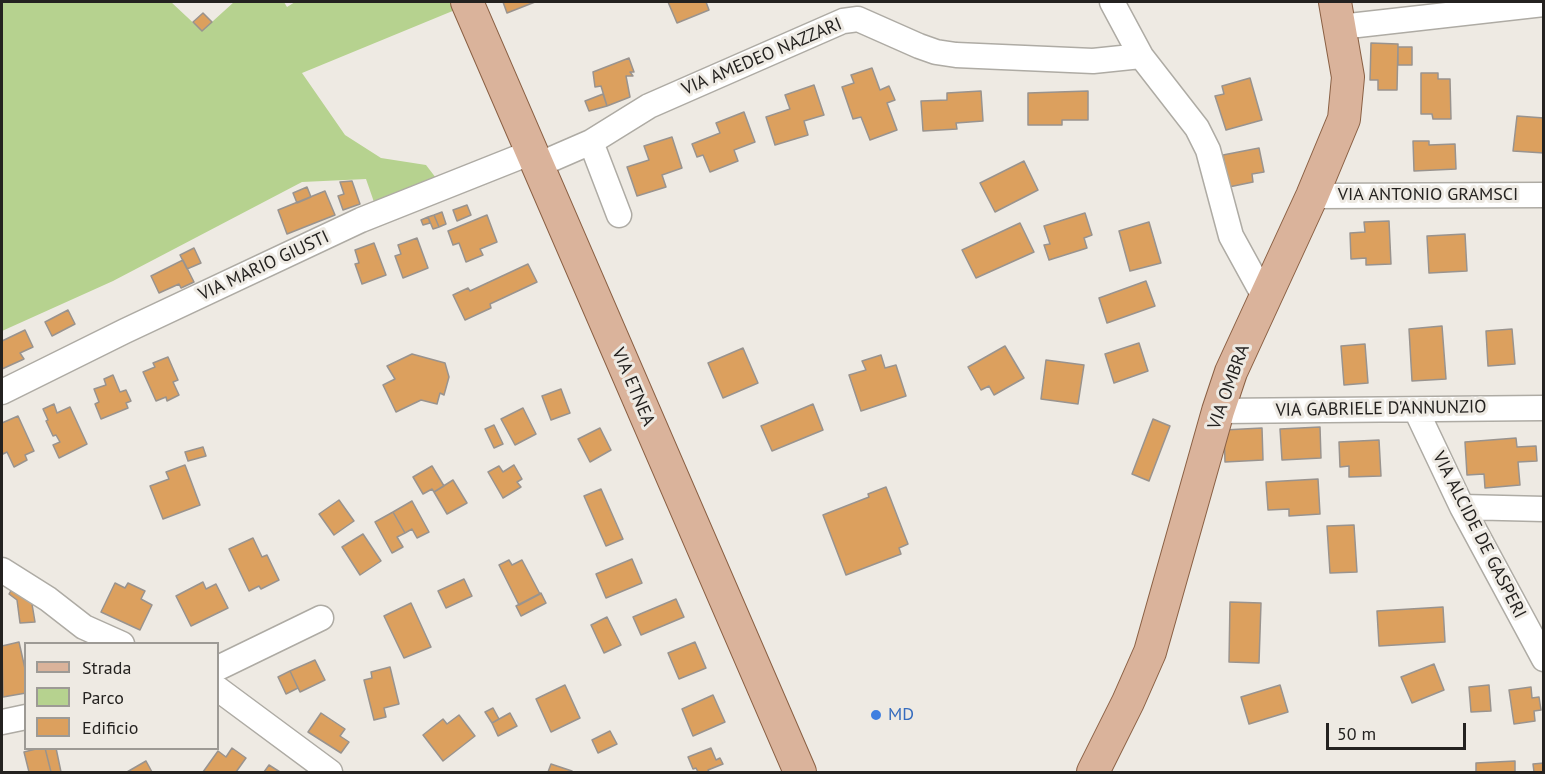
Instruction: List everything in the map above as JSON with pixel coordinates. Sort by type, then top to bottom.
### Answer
[{"type":"main road","name":"VIA ETNEA","points":[[467,2],[800,772]]},
{"type":"main road","name":"VIA OMBRA","points":[[1093,772],[1150,652],[1231,372],[1312,196],[1344,119],[1348,77],[1338,14]]},
{"type":"street","points":[[1112,2],[1141,56],[1197,128],[1208,150],[1231,236],[1265,298]]},
{"type":"street","points":[[1338,14],[1544,4]]},
{"type":"street","name":"VIA AMEDEO NAZZARI","points":[[535,159],[591,142],[649,106],[843,21],[858,19],[919,46],[936,52],[956,55],[1093,61],[1141,56]]},
{"type":"street","points":[[591,142],[619,215]]},
{"type":"street","name":"VIA MARIO GIUSTI","points":[[2,392],[361,220],[535,159]]},
{"type":"street","name":"VIA ANTONIO GRAMSCI","points":[[1312,196],[1544,195]]},
{"type":"street","name":"VIA GABRIELE D'ANNUNZIO","points":[[1218,411],[1544,408]]},
{"type":"street","name":"VIA ALCIDE DE GASPERI","points":[[1416,410],[1462,507],[1544,659]]},
{"type":"street","points":[[1462,507],[1544,509]]},
{"type":"street","points":[[2,570],[48,599],[84,627],[118,642]]},
{"type":"street","points":[[219,668],[321,618]]},
{"type":"street","points":[[219,690],[330,772]]},
{"type":"street","points":[[2,722],[24,717]]},
{"type":"green space","points":[[2,2],[171,2],[202,31],[234,2],[284,2],[287,7],[295,2],[451,2],[455,10],[302,73],[345,135],[381,158],[426,165],[436,178],[374,202],[366,179],[302,182],[113,281],[2,331]]},
{"type":"building","points":[[503,2],[535,2],[507,13]]},
{"type":"building","points":[[668,2],[706,2],[709,10],[677,23]]},
{"type":"building","points":[[203,13],[212,22],[202,31],[193,22]]},
{"type":"building","points":[[1371,43],[1398,44],[1397,90],[1378,90],[1378,80],[1370,80]]},
{"type":"building","points":[[1398,47],[1412,47],[1412,65],[1398,65]]},
{"type":"building","points":[[629,58],[634,72],[630,72],[633,76],[626,76],[630,97],[607,106],[601,86],[595,87],[593,72]]},
{"type":"building","points":[[872,68],[880,90],[889,86],[895,100],[887,103],[897,130],[870,140],[861,117],[853,119],[842,87],[854,83],[851,75]]},
{"type":"building","points":[[1421,73],[1438,73],[1438,79],[1450,79],[1451,119],[1433,119],[1432,114],[1421,114]]},
{"type":"building","points":[[1250,78],[1262,120],[1226,130],[1215,96],[1224,94],[1222,86]]},
{"type":"building","points":[[814,85],[824,115],[804,121],[808,135],[775,145],[766,117],[790,109],[785,95]]},
{"type":"building","points":[[981,91],[983,121],[956,123],[957,129],[923,131],[921,101],[947,100],[947,93]]},
{"type":"building","points":[[1088,91],[1088,120],[1062,120],[1062,125],[1028,125],[1028,93]]},
{"type":"building","points":[[603,94],[607,106],[589,111],[585,101]]},
{"type":"building","points":[[744,112],[755,142],[734,150],[738,161],[710,172],[703,155],[697,157],[692,144],[720,133],[716,123]]},
{"type":"building","points":[[1517,116],[1544,118],[1544,153],[1513,151]]},
{"type":"building","points":[[672,137],[682,168],[662,175],[666,187],[637,196],[627,167],[649,160],[644,146]]},
{"type":"building","points":[[1413,141],[1429,141],[1429,145],[1455,144],[1456,169],[1414,171]]},
{"type":"building","points":[[1259,148],[1264,172],[1252,174],[1253,182],[1229,187],[1223,155]]},
{"type":"building","points":[[1024,161],[1038,190],[995,212],[980,183]]},
{"type":"building","points":[[352,181],[360,204],[343,210],[338,196],[344,194],[340,182]]},
{"type":"building","points":[[307,187],[311,197],[297,203],[293,193]]},
{"type":"building","points":[[325,191],[335,215],[287,234],[278,210]]},
{"type":"building","points":[[467,205],[471,215],[457,221],[453,210]]},
{"type":"building","points":[[442,212],[446,224],[439,227],[434,215]]},
{"type":"building","points":[[1085,213],[1092,235],[1084,238],[1087,248],[1049,260],[1044,245],[1050,244],[1044,226]]},
{"type":"building","points":[[434,215],[439,227],[433,229],[428,217]]},
{"type":"building","points":[[487,215],[497,242],[480,249],[483,255],[466,262],[459,243],[453,245],[448,231]]},
{"type":"building","points":[[428,217],[430,223],[423,225],[421,220]]},
{"type":"building","points":[[1389,221],[1391,264],[1366,265],[1366,258],[1351,259],[1350,233],[1365,232],[1364,222]]},
{"type":"building","points":[[1149,222],[1161,263],[1130,271],[1119,231]]},
{"type":"building","points":[[1020,223],[1034,252],[976,278],[962,250]]},
{"type":"building","points":[[1465,234],[1467,271],[1429,273],[1427,236]]},
{"type":"building","points":[[417,238],[428,268],[403,278],[395,256],[401,254],[398,245]]},
{"type":"building","points":[[374,243],[386,275],[362,284],[355,264],[359,263],[355,250]]},
{"type":"building","points":[[194,248],[201,263],[187,269],[180,255]]},
{"type":"building","points":[[183,260],[194,282],[181,288],[179,284],[159,293],[151,276]]},
{"type":"building","points":[[528,264],[537,282],[490,304],[491,308],[465,320],[453,295],[468,288],[470,291]]},
{"type":"building","points":[[1146,281],[1155,306],[1107,323],[1099,298]]},
{"type":"building","points":[[68,310],[75,324],[52,336],[45,322]]},
{"type":"building","points":[[1442,326],[1446,379],[1412,381],[1409,329]]},
{"type":"building","points":[[1512,329],[1515,364],[1488,366],[1486,331]]},
{"type":"building","points":[[25,330],[33,347],[20,353],[24,359],[2,369],[2,341]]},
{"type":"building","points":[[1139,343],[1148,371],[1114,383],[1105,354]]},
{"type":"building","points":[[1365,344],[1368,383],[1344,385],[1341,346]]},
{"type":"building","points":[[1005,346],[1024,378],[994,395],[989,386],[981,390],[968,367]]},
{"type":"building","points":[[743,348],[758,383],[723,398],[708,363]]},
{"type":"building","points":[[412,354],[445,363],[449,377],[444,395],[440,393],[437,404],[421,400],[396,412],[383,385],[395,379],[387,366]]},
{"type":"building","points":[[881,355],[885,368],[896,365],[906,396],[861,411],[849,375],[866,370],[862,361]]},
{"type":"building","points":[[168,357],[178,380],[173,382],[179,395],[167,401],[166,397],[156,401],[143,372],[155,367],[153,363]]},
{"type":"building","points":[[1046,360],[1084,365],[1078,404],[1041,399]]},
{"type":"building","points":[[113,375],[120,392],[126,390],[131,401],[126,403],[128,408],[101,419],[95,404],[99,402],[94,389],[106,385],[104,379]]},
{"type":"building","points":[[561,389],[570,413],[551,420],[542,396]]},
{"type":"building","points":[[54,404],[57,413],[70,407],[87,444],[59,458],[53,445],[60,442],[56,435],[53,436],[43,409]]},
{"type":"building","points":[[813,404],[823,430],[772,451],[761,426]]},
{"type":"building","points":[[523,408],[536,434],[515,445],[501,419]]},
{"type":"building","points":[[18,416],[34,451],[25,455],[27,460],[14,467],[7,452],[3,454],[2,451],[2,423]]},
{"type":"building","points":[[1153,419],[1170,426],[1149,481],[1132,474]]},
{"type":"building","points":[[494,425],[503,444],[494,448],[485,429]]},
{"type":"building","points":[[1320,427],[1321,458],[1282,460],[1280,429]]},
{"type":"building","points":[[600,428],[611,450],[590,462],[578,439]]},
{"type":"building","points":[[1262,428],[1263,460],[1225,462],[1224,430]]},
{"type":"building","points":[[1516,438],[1517,447],[1536,446],[1537,461],[1518,462],[1520,485],[1485,488],[1484,474],[1467,475],[1465,442]]},
{"type":"building","points":[[1379,440],[1381,476],[1349,477],[1349,466],[1340,467],[1339,442]]},
{"type":"building","points":[[203,447],[206,456],[188,461],[185,452]]},
{"type":"building","points":[[185,465],[200,505],[163,519],[150,486],[169,479],[166,472]]},
{"type":"building","points":[[514,465],[522,479],[517,482],[521,487],[503,498],[488,472],[499,466],[503,472]]},
{"type":"building","points":[[432,466],[444,486],[434,492],[432,489],[423,494],[413,477]]},
{"type":"building","points":[[1318,479],[1320,514],[1289,516],[1289,509],[1268,510],[1266,482]]},
{"type":"building","points":[[453,480],[467,503],[447,514],[434,492]]},
{"type":"building","points":[[886,487],[908,544],[899,548],[901,554],[846,575],[823,515],[869,497],[868,494]]},
{"type":"building","points":[[601,489],[623,539],[606,546],[584,496]]},
{"type":"building","points":[[339,500],[354,521],[334,535],[319,514]]},
{"type":"building","points":[[412,501],[429,532],[417,538],[412,529],[405,533],[393,512]]},
{"type":"building","points":[[393,512],[405,533],[397,537],[403,547],[392,553],[375,522]]},
{"type":"building","points":[[1354,525],[1357,572],[1330,573],[1327,526]]},
{"type":"building","points":[[363,534],[381,561],[360,575],[342,547]]},
{"type":"building","points":[[253,538],[262,557],[267,555],[279,580],[261,589],[259,586],[249,591],[229,549]]},
{"type":"building","points":[[632,559],[642,583],[606,598],[596,574]]},
{"type":"building","points":[[509,560],[512,565],[522,560],[540,594],[519,605],[499,565]]},
{"type":"building","points":[[464,579],[472,596],[446,608],[438,591]]},
{"type":"building","points":[[203,582],[206,589],[216,584],[228,608],[191,626],[176,596]]},
{"type":"building","points":[[115,583],[125,588],[128,583],[145,591],[141,599],[152,605],[140,630],[101,612]]},
{"type":"building","points":[[13,587],[31,598],[35,622],[20,623],[17,600],[9,594]]},
{"type":"building","points":[[541,593],[546,603],[521,616],[516,606]]},
{"type":"building","points":[[676,599],[684,617],[641,635],[633,617]]},
{"type":"building","points":[[1230,602],[1261,603],[1259,663],[1229,662]]},
{"type":"building","points":[[411,603],[431,647],[404,658],[384,616]]},
{"type":"building","points":[[1443,607],[1445,642],[1379,646],[1377,611]]},
{"type":"building","points":[[607,617],[621,645],[604,653],[591,625]]},
{"type":"building","points":[[19,642],[24,664],[24,693],[3,697],[2,646]]},
{"type":"building","points":[[695,642],[706,668],[679,679],[668,653]]},
{"type":"building","points":[[315,660],[325,680],[300,692],[290,671]]},
{"type":"building","points":[[1434,664],[1444,690],[1412,703],[1401,677]]},
{"type":"building","points":[[390,667],[399,704],[384,708],[386,717],[374,720],[364,680],[372,678],[371,672]]},
{"type":"building","points":[[290,671],[298,688],[286,694],[278,677]]},
{"type":"building","points":[[565,685],[580,718],[551,732],[536,699]]},
{"type":"building","points":[[1280,685],[1288,712],[1249,724],[1241,697]]},
{"type":"building","points":[[1489,685],[1491,711],[1471,712],[1469,687]]},
{"type":"building","points":[[1531,687],[1532,698],[1539,697],[1541,710],[1534,711],[1535,721],[1514,724],[1509,690]]},
{"type":"building","points":[[713,695],[725,722],[693,736],[682,709]]},
{"type":"building","points":[[493,708],[499,719],[492,723],[485,712]]},
{"type":"building","points":[[321,713],[345,729],[340,736],[349,742],[341,753],[308,732]]},
{"type":"building","points":[[510,713],[517,726],[498,736],[492,723]]},
{"type":"building","points":[[459,715],[475,736],[443,761],[423,735],[443,719],[447,724]]},
{"type":"building","points":[[610,731],[617,744],[598,753],[592,740]]},
{"type":"building","points":[[232,748],[246,758],[236,772],[203,772],[218,751],[226,757]]},
{"type":"building","points":[[711,748],[716,760],[720,758],[723,764],[708,770],[709,772],[698,772],[696,768],[693,769],[688,757]]},
{"type":"building","points":[[46,750],[51,772],[29,772],[24,752]]},
{"type":"building","points":[[46,750],[56,750],[61,772],[51,772]]},
{"type":"building","points":[[146,761],[152,772],[127,772]]},
{"type":"building","points":[[1515,761],[1515,772],[1476,772],[1476,763]]},
{"type":"building","points":[[1544,763],[1544,772],[1534,772],[1533,764]]},
{"type":"building","points":[[551,764],[572,771],[548,772]]},
{"type":"building","points":[[269,765],[280,772],[264,772]]},
{"type":"place","name":"MD","points":[[876,715]]}]
